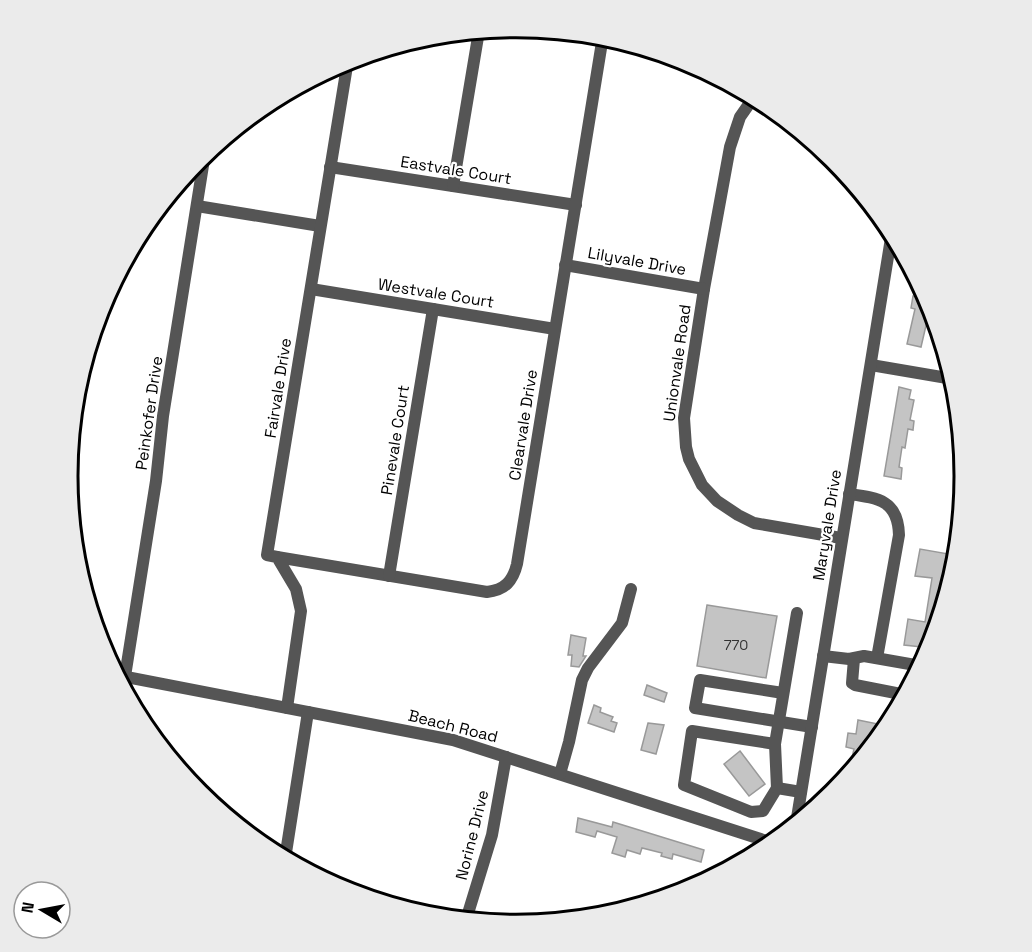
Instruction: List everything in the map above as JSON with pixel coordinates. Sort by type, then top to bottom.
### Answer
[{"type":"street","points":[[453,186],[478,39]]},
{"type":"street","name":"Clearvale Drive","points":[[277,556],[487,592],[500,589],[513,578],[601,46]]},
{"type":"street","name":"Fairvale Drive","points":[[287,708],[301,611],[296,589],[277,556],[267,555],[346,72]]},
{"type":"street","name":"Unionvale Road","points":[[749,104],[740,117],[729,147],[684,418],[686,447],[697,476],[717,501],[748,520],[842,538]]},
{"type":"street","name":"Eastvale Court","points":[[330,167],[576,205]]},
{"type":"street","name":"Peinkofer Drive","points":[[123,669],[202,170]]},
{"type":"street","points":[[197,206],[320,226]]},
{"type":"street","name":"Maryvale Drive","points":[[798,812],[890,247]]},
{"type":"street","name":"Lilyvale Drive","points":[[565,266],[704,289]]},
{"type":"street","name":"Westvale Court","points":[[310,289],[555,329]]},
{"type":"street","name":"Pinevale Court","points":[[389,576],[432,309]]},
{"type":"street","points":[[871,365],[943,377]]},
{"type":"street","points":[[849,494],[875,497],[885,502],[898,522],[898,536],[877,658]]},
{"type":"street","points":[[560,774],[582,680],[588,668],[622,622],[631,589]]},
{"type":"street","points":[[775,744],[692,730],[684,785],[751,812],[764,811],[777,788],[775,744],[797,613]]},
{"type":"street","points":[[823,656],[854,659],[862,656],[912,664]]},
{"type":"street","points":[[854,659],[852,683],[897,692]]},
{"type":"street","points":[[783,693],[700,680],[695,708],[812,727]]},
{"type":"street","name":"Beach Road","points":[[129,681],[287,708],[453,740],[762,839]]},
{"type":"street","points":[[286,850],[308,712]]},
{"type":"street","name":"Norine Drive","points":[[468,912],[492,835],[506,757]]},
{"type":"street","points":[[777,788],[801,792]]},
{"type":"building","points":[[913,296],[916,296],[927,323],[921,347],[907,344],[915,309],[911,308]]},
{"type":"building","points":[[899,387],[911,390],[909,399],[914,400],[910,420],[914,421],[913,430],[908,429],[905,448],[902,447],[899,467],[902,468],[901,479],[884,476]]},
{"type":"building","points":[[920,549],[947,554],[940,589],[920,647],[904,645],[908,619],[925,622],[932,578],[915,576]]},
{"type":"building","points":[[707,605],[777,616],[766,678],[697,666]]},
{"type":"building","points":[[571,635],[586,638],[583,656],[586,656],[579,667],[571,666],[572,655],[568,655]]},
{"type":"building","points":[[647,685],[667,693],[664,702],[644,695]]},
{"type":"building","points":[[594,705],[601,708],[600,712],[613,717],[611,721],[617,723],[614,732],[588,723]]},
{"type":"building","points":[[858,720],[878,724],[852,758],[854,749],[846,747],[848,733],[856,734]]},
{"type":"building","points":[[648,723],[664,725],[656,754],[641,750]]},
{"type":"building","points":[[740,751],[765,784],[749,796],[724,764]]},
{"type":"building","points":[[578,818],[612,827],[613,822],[704,850],[701,862],[673,854],[672,859],[661,856],[662,853],[642,848],[640,854],[627,850],[625,857],[612,853],[617,837],[597,831],[595,837],[576,832]]}]
